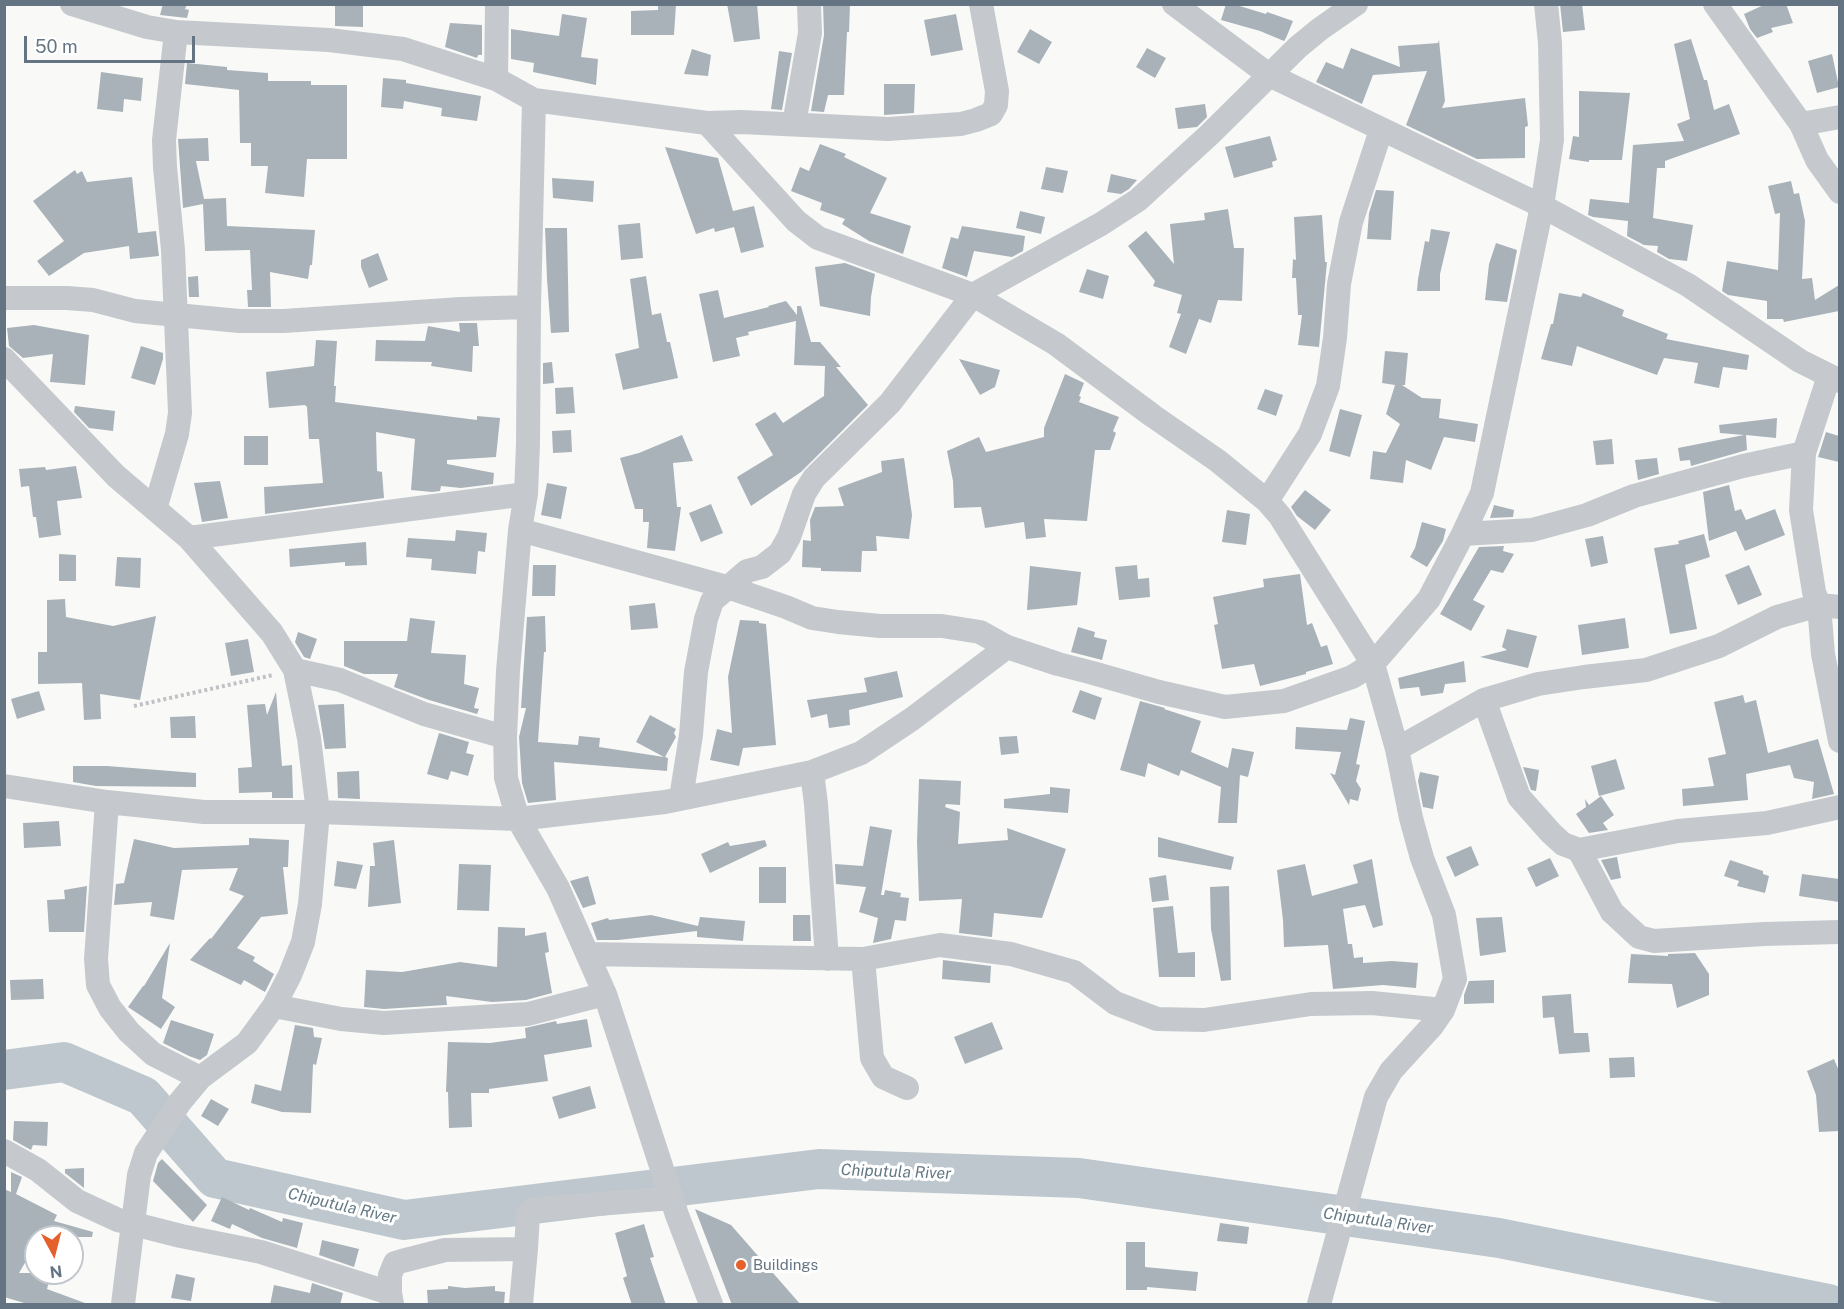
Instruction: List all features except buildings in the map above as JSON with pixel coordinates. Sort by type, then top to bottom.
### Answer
[{"type":"street","points":[[72,4],[147,16],[176,32],[317,39],[403,49],[496,79],[534,100],[707,123],[741,122],[888,129],[961,124],[991,114],[996,105],[997,91],[981,4]]},
{"type":"street","points":[[496,79],[497,4]]},
{"type":"street","points":[[794,124],[810,33],[809,4]]},
{"type":"street","points":[[1174,4],[1269,75],[1542,206],[1688,285],[1800,361],[1834,379],[1803,453],[1801,510],[1814,592],[1829,606]]},
{"type":"street","points":[[681,798],[691,735],[696,672],[706,619],[712,601],[747,571],[762,567],[780,553],[789,537],[804,494],[814,478],[890,403],[973,295],[1101,224],[1138,200],[1209,135],[1298,47],[1356,4]]},
{"type":"street","points":[[520,530],[727,587],[812,618],[880,626],[942,626],[980,632],[1007,647],[1058,664],[1159,692],[1225,707],[1284,701],[1352,677],[1372,664],[1429,599],[1482,493],[1542,206],[1552,140],[1551,62],[1546,4]]},
{"type":"street","points":[[1715,4],[1801,124],[1817,159],[1839,192]]},
{"type":"street","points":[[155,509],[177,434],[180,413],[164,140],[176,32]]},
{"type":"street","points":[[534,100],[526,494],[520,530],[508,670],[506,778],[518,819],[558,888],[605,994],[669,1189],[711,1305]]},
{"type":"street","points":[[1801,124],[1839,117]]},
{"type":"street","points":[[707,123],[796,221],[818,238],[973,295],[1056,344],[1218,461],[1267,501],[1280,516],[1372,664],[1397,749],[1420,848],[1444,915],[1455,979],[1443,1010],[1432,1026],[1391,1071],[1376,1097],[1320,1305]]},
{"type":"street","points":[[1267,501],[1310,434],[1328,386],[1335,338],[1339,284],[1352,222],[1381,130]]},
{"type":"street","points":[[4,298],[75,298],[135,310],[239,321],[284,321],[528,307]]},
{"type":"street","points":[[4,359],[116,476],[189,538],[272,633],[295,670],[309,738],[318,812],[310,904],[303,942],[274,1006],[247,1043],[200,1078],[180,1102],[146,1153],[139,1175],[123,1305]]},
{"type":"street","points":[[1463,534],[1532,530],[1587,515],[1634,496],[1743,466],[1803,453]]},
{"type":"street","points":[[189,538],[526,494]]},
{"type":"street","points":[[1397,749],[1484,700],[1538,684],[1646,670],[1719,646],[1777,617],[1829,606]]},
{"type":"street","points":[[1829,606],[1823,654],[1839,741]]},
{"type":"street","points":[[4,786],[107,802],[204,812],[318,812],[518,819],[665,802],[812,772],[861,753],[912,719],[1007,647]]},
{"type":"street","points":[[295,670],[340,680],[424,714],[506,737]]},
{"type":"street","points":[[1484,700],[1519,797],[1557,839],[1563,844],[1580,850],[1678,831],[1767,823],[1839,807]]},
{"type":"street","points":[[812,772],[827,959]]},
{"type":"street","points":[[107,802],[96,959],[98,985],[110,1008],[129,1032],[153,1054],[200,1078]]},
{"type":"street","points":[[1580,850],[1612,912],[1639,937],[1654,941],[1839,932]]},
{"type":"street","points":[[588,954],[863,959],[940,945],[1011,954],[1074,972],[1115,1003],[1157,1019],[1204,1020],[1311,1004],[1372,1004],[1443,1010]]},
{"type":"street","points":[[863,959],[872,1058],[883,1077],[907,1088]]},
{"type":"street","points":[[274,1006],[341,1019],[384,1023],[528,1014],[605,994]]},
{"type":"street","points":[[4,1151],[38,1170],[77,1201],[118,1220],[181,1236],[261,1252],[391,1299],[390,1275],[395,1263],[445,1250],[526,1249]]},
{"type":"street","points":[[521,1305],[528,1214],[535,1209],[669,1189]]},
{"type":"path","points":[[134,706],[295,670]]},
{"type":"waterway","name":"Chiputula River","points":[[4,1070],[64,1062],[143,1096],[215,1178],[404,1220],[819,1169],[1079,1178],[1499,1238],[1829,1304]]},
{"type":"place","name":"Buildings","points":[[741,1265]]}]
